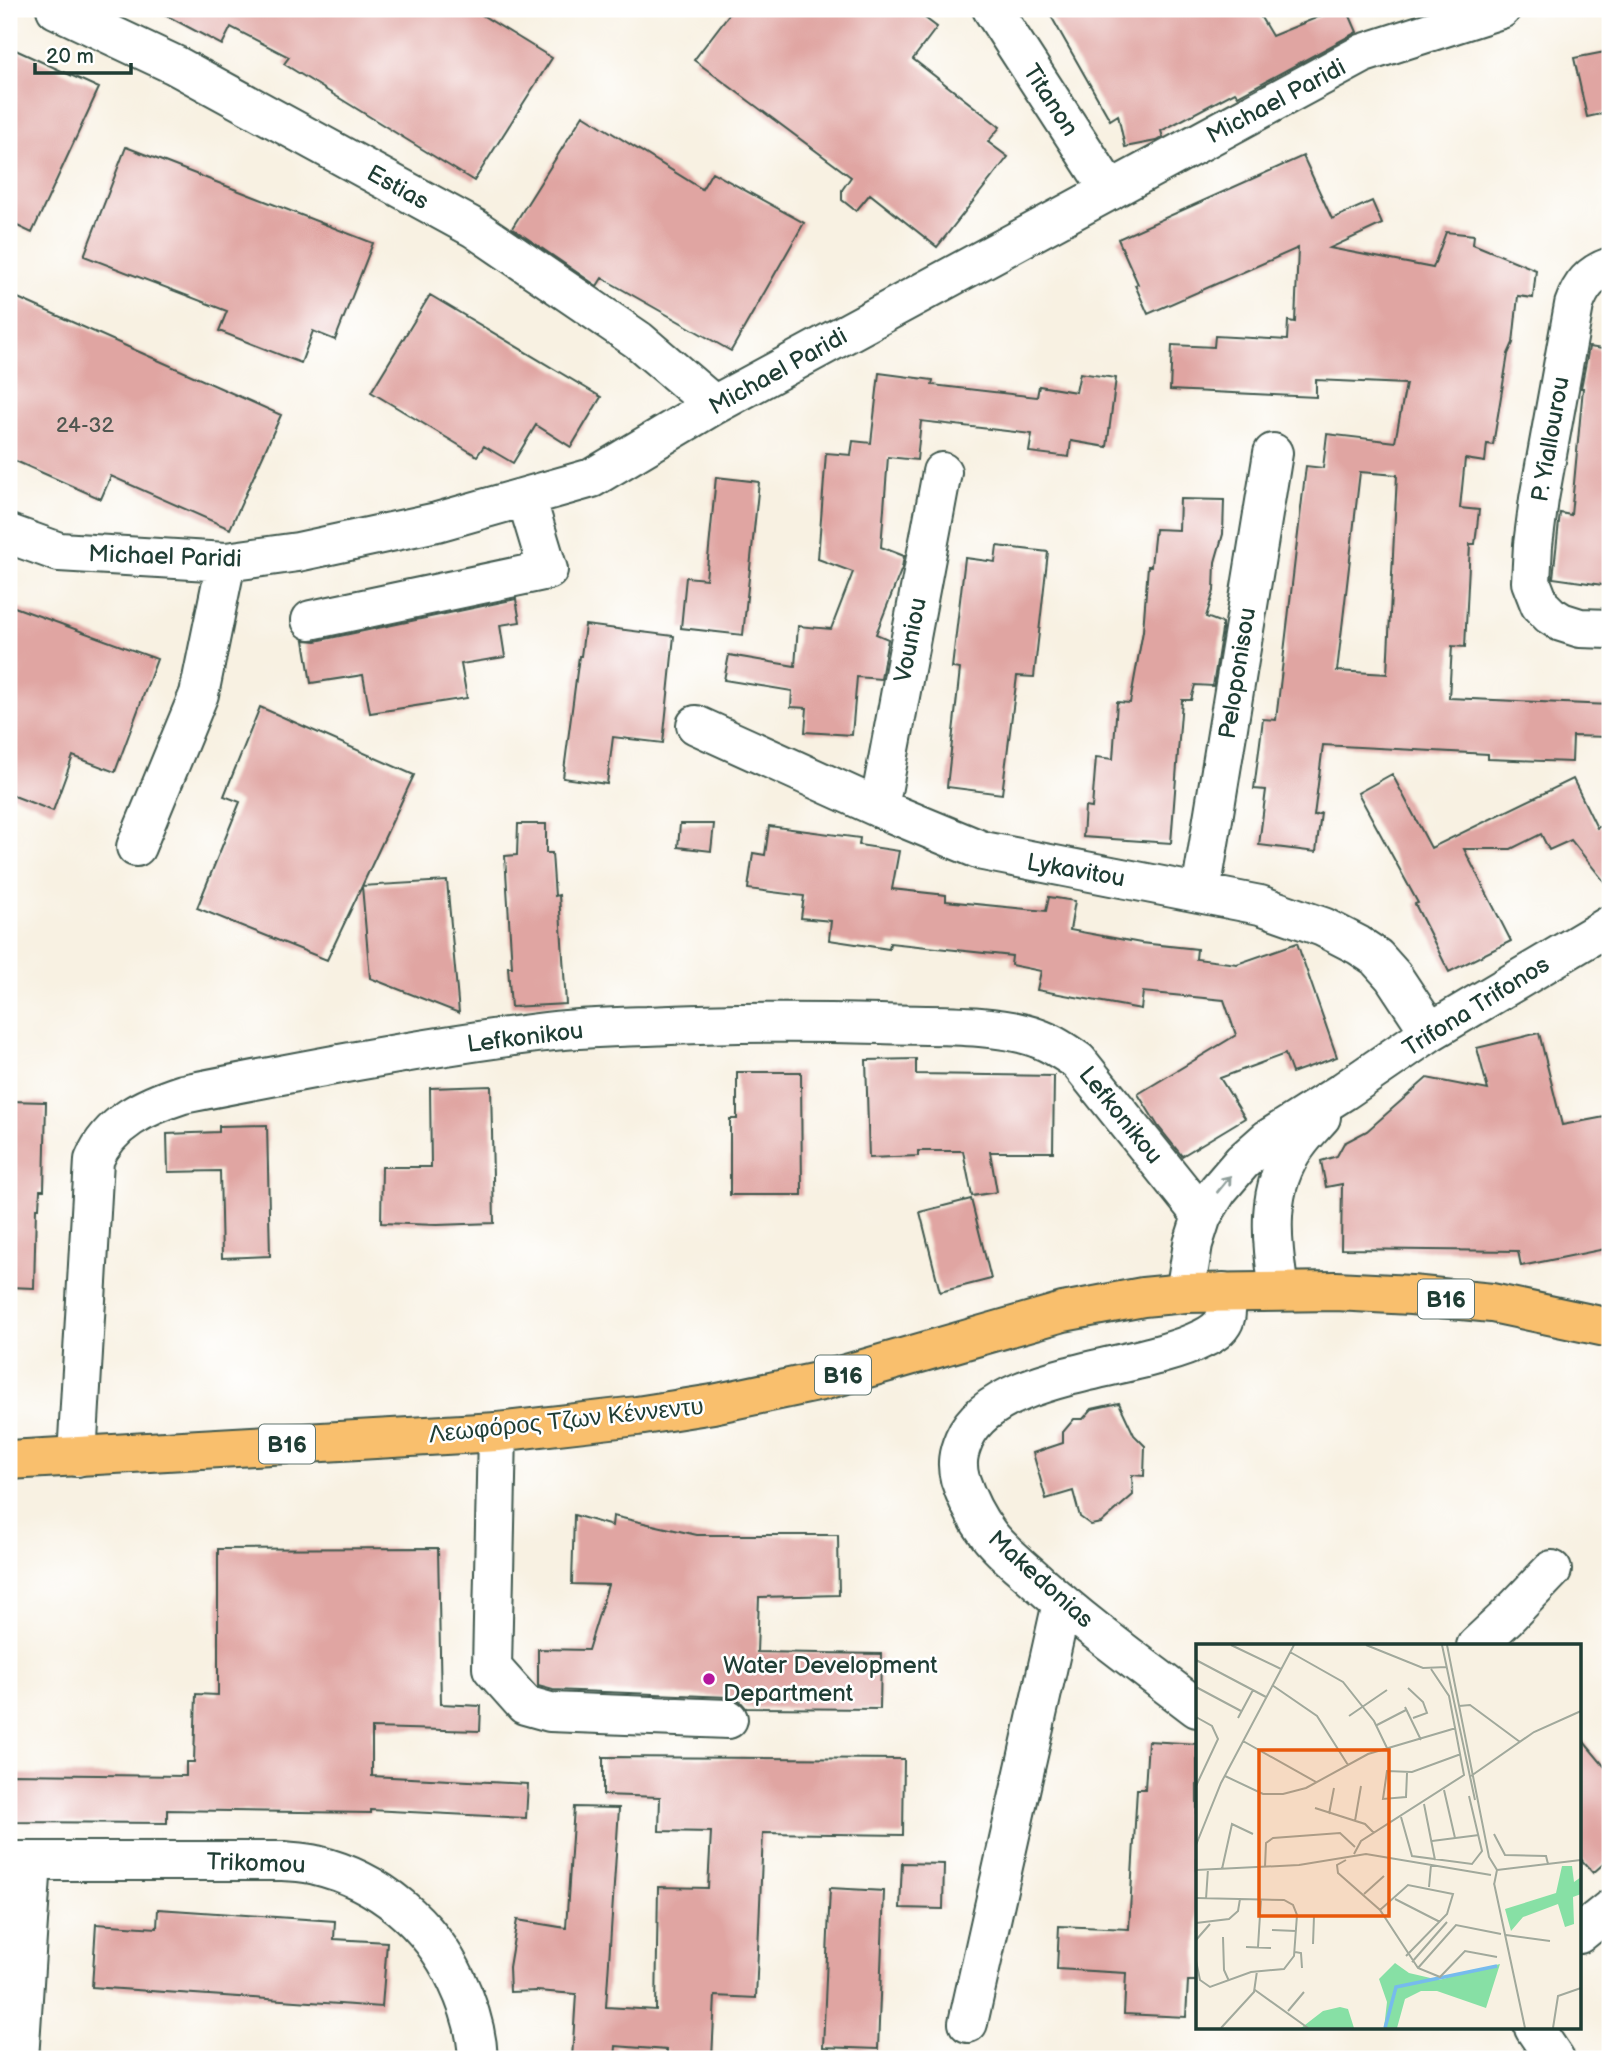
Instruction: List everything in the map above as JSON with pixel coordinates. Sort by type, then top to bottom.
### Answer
[{"type":"main road","name":"Λεωφόρος Τζων Κέννεντυ","points":[[9,1460],[497,1432],[637,1416],[713,1404],[822,1381],[1063,1312],[1143,1297],[1185,1293],[1336,1291],[1412,1295],[1492,1303],[1610,1328]]},
{"type":"street","name":"Estias","points":[[56,9],[175,65],[474,228],[638,340],[715,405]]},
{"type":"street","name":"Titanon","points":[[992,9],[1110,191]]},
{"type":"street","name":"Michael Paridi","points":[[9,534],[59,552],[226,562],[298,552],[436,523],[592,478],[715,405],[1364,54],[1501,9]]},
{"type":"street","name":"P. Yiallourou","points":[[1610,267],[1596,272],[1586,281],[1574,306],[1539,499],[1531,572],[1534,591],[1540,605],[1550,615],[1571,626],[1610,629]]},
{"type":"street","name":"Peloponisou","points":[[1201,892],[1273,453]]},
{"type":"street","name":"Vouniou","points":[[879,808],[942,472]]},
{"type":"street","points":[[311,620],[548,570],[526,497]]},
{"type":"street","points":[[136,847],[199,694],[226,562]]},
{"type":"street","name":"Lykavitou","points":[[696,725],[879,808],[983,851],[1260,905],[1324,927],[1376,957],[1393,976],[1430,1032]]},
{"type":"street","name":"Trifona Trifonos","points":[[1185,1293],[1193,1244],[1202,1216],[1242,1162],[1268,1139],[1430,1032],[1610,925]]},
{"type":"street","name":"Lefkonikou","points":[[77,1457],[94,1160],[107,1136],[123,1121],[157,1102],[183,1094],[390,1055],[538,1033],[594,1028],[715,1023],[832,1023],[1008,1031],[1035,1037],[1058,1047],[1078,1061],[1202,1216]]},
{"type":"street","name":"Trifona Trifonos","points":[[1279,1291],[1272,1240],[1275,1194],[1296,1146],[1343,1091]]},
{"type":"street","name":"Makedonias","points":[[1196,1707],[1062,1603],[991,1537],[970,1506],[956,1466],[968,1431],[977,1418],[995,1404],[1016,1392],[1168,1353],[1207,1337],[1219,1328],[1225,1319],[1223,1292]]},
{"type":"street","points":[[497,1432],[492,1668],[525,1705],[550,1713],[728,1719]]},
{"type":"street","points":[[1478,1644],[1552,1570]]},
{"type":"street","points":[[968,2023],[1062,1603]]},
{"type":"street","points":[[19,2059],[20,1861]]},
{"type":"street","name":"Trikomou","points":[[20,1861],[283,1861],[314,1864],[370,1886],[406,1910],[447,1958],[466,2000],[474,2027],[478,2059]]},
{"type":"street","points":[[1580,1933],[1610,1909]]},
{"type":"street","points":[[1535,2030],[1555,2059]]},
{"type":"building","points":[[154,9],[472,9],[552,58],[474,181],[284,64],[289,57],[231,27],[222,45]]},
{"type":"building","points":[[733,9],[913,9],[937,27],[913,59],[1000,127],[988,142],[1008,157],[937,247],[870,194],[856,211],[842,200],[842,190],[851,177],[694,60]]},
{"type":"building","points":[[1047,9],[1256,9],[1272,36],[1338,9],[1347,9],[1357,32],[1238,96],[1235,92],[1161,131],[1163,137],[1156,141],[1125,147],[1118,115],[1110,120]]},
{"type":"building","points":[[9,47],[99,88],[32,233],[9,222]]},
{"type":"building","points":[[1610,51],[1610,112],[1587,117],[1574,58]]},
{"type":"building","points":[[583,115],[702,189],[712,172],[804,223],[731,351],[602,278],[597,286],[512,228]]},
{"type":"building","points":[[126,147],[373,243],[335,340],[313,331],[301,363],[219,331],[227,311],[84,256]]},
{"type":"building","points":[[1303,156],[1332,219],[1372,201],[1382,224],[1330,248],[1433,268],[1446,232],[1474,235],[1473,244],[1536,270],[1533,298],[1518,296],[1513,343],[1508,354],[1493,445],[1487,444],[1485,462],[1465,459],[1460,508],[1479,510],[1475,544],[1470,544],[1465,647],[1452,646],[1449,698],[1610,705],[1610,737],[1573,736],[1572,762],[1488,759],[1488,754],[1323,745],[1314,816],[1321,813],[1316,852],[1259,845],[1266,790],[1254,789],[1263,719],[1276,720],[1306,466],[1323,468],[1327,434],[1395,442],[1406,384],[1316,380],[1316,397],[1170,390],[1172,345],[1214,347],[1215,336],[1287,340],[1288,321],[1295,322],[1298,248],[1148,314],[1118,239]],"holes":[[[1360,472],[1397,475],[1387,674],[1337,671]]]},
{"type":"building","points":[[9,294],[281,415],[230,529],[111,476],[101,499],[9,458]]},
{"type":"building","points":[[430,295],[601,397],[571,447],[536,425],[513,463],[484,446],[477,456],[371,392]]},
{"type":"building","points":[[1589,347],[1610,350],[1610,586],[1553,578],[1560,513],[1571,515],[1581,388]]},
{"type":"building","points":[[879,373],[933,380],[932,385],[1037,397],[1039,386],[1076,392],[1080,373],[1116,378],[1107,447],[1071,441],[1069,457],[1029,452],[1032,434],[921,421],[917,460],[888,457],[881,547],[904,556],[902,568],[876,634],[888,639],[881,679],[857,677],[852,735],[805,732],[807,708],[791,707],[792,691],[724,680],[729,655],[795,666],[798,626],[831,629],[853,572],[818,559],[826,453],[851,455],[853,441],[871,443]]},
{"type":"building","points":[[716,477],[759,482],[743,635],[681,628],[686,577],[706,579]]},
{"type":"building","points":[[1180,499],[1224,500],[1223,534],[1215,562],[1214,591],[1206,617],[1222,623],[1222,630],[1213,686],[1195,685],[1191,700],[1182,700],[1171,843],[1083,837],[1085,807],[1092,808],[1096,757],[1113,759],[1117,702],[1130,703],[1143,631],[1148,566],[1151,566],[1155,529],[1179,530]]},
{"type":"building","points":[[997,546],[1048,552],[1034,677],[1017,676],[1002,794],[947,787],[960,669],[952,668],[965,558],[995,562]]},
{"type":"building","points":[[516,599],[520,622],[500,625],[505,657],[461,664],[467,698],[370,713],[363,675],[311,683],[304,640],[316,641]]},
{"type":"building","points":[[9,605],[157,659],[115,772],[73,756],[53,811],[9,794]]},
{"type":"building","points":[[585,625],[674,636],[663,743],[613,737],[607,784],[563,778]]},
{"type":"building","points":[[260,707],[414,775],[327,960],[197,908],[240,802],[224,796]]},
{"type":"building","points":[[1392,774],[1431,848],[1573,779],[1597,828],[1610,822],[1610,889],[1571,840],[1549,850],[1541,834],[1511,849],[1464,849],[1511,941],[1449,972],[1415,904],[1418,903],[1358,793]]},
{"type":"building","points":[[518,824],[546,824],[546,853],[552,853],[555,896],[559,895],[566,1004],[511,1007],[508,967],[512,967],[505,856],[517,855]]},
{"type":"building","points":[[680,824],[714,824],[711,851],[678,847]]},
{"type":"building","points":[[769,826],[860,838],[859,845],[899,851],[892,889],[946,895],[946,901],[1046,911],[1049,897],[1075,901],[1070,930],[1141,943],[1197,949],[1196,959],[1237,964],[1297,943],[1337,1057],[1292,1073],[1285,1054],[1220,1078],[1245,1118],[1182,1156],[1158,1126],[1138,1094],[1236,1035],[1224,1000],[1143,992],[1141,1009],[1037,990],[1041,971],[1011,965],[1012,956],[890,943],[889,949],[829,940],[831,921],[801,918],[804,896],[748,889],[753,853],[765,855]]},
{"type":"building","points":[[447,881],[459,1013],[370,978],[362,886]]},
{"type":"building","points":[[1539,1033],[1562,1125],[1610,1116],[1610,1248],[1521,1266],[1518,1251],[1341,1249],[1342,1184],[1326,1187],[1321,1161],[1337,1156],[1344,1143],[1367,1131],[1427,1078],[1488,1090],[1477,1048]]},
{"type":"building","points":[[916,1059],[916,1074],[1054,1076],[1053,1152],[990,1152],[997,1192],[972,1196],[963,1151],[918,1151],[918,1156],[869,1158],[866,1060]]},
{"type":"building","points":[[737,1072],[801,1072],[802,1195],[730,1195],[730,1119],[737,1119]]},
{"type":"building","points":[[491,1086],[494,1223],[381,1223],[382,1167],[431,1167],[430,1088]]},
{"type":"building","points":[[9,1101],[46,1102],[44,1190],[40,1190],[39,1208],[36,1208],[34,1288],[9,1287]]},
{"type":"building","points":[[267,1125],[270,1256],[222,1258],[220,1171],[168,1172],[167,1134],[219,1132],[219,1126]]},
{"type":"building","points":[[971,1199],[991,1279],[940,1292],[920,1212]]},
{"type":"building","points":[[1119,1403],[1134,1435],[1145,1446],[1144,1476],[1132,1475],[1133,1495],[1101,1523],[1091,1525],[1080,1517],[1073,1491],[1046,1499],[1033,1453],[1063,1443],[1063,1432],[1074,1419],[1083,1419],[1092,1409]]},
{"type":"building","name":"Water Development Department","points":[[574,1515],[612,1526],[613,1516],[697,1535],[838,1535],[839,1595],[759,1597],[757,1652],[881,1654],[880,1709],[746,1708],[739,1700],[729,1697],[553,1690],[538,1686],[538,1649],[588,1650],[608,1585],[572,1584]]},
{"type":"building","points":[[438,1548],[441,1704],[481,1706],[480,1731],[372,1728],[372,1776],[528,1784],[526,1818],[371,1810],[371,1813],[167,1810],[167,1823],[9,1822],[9,1774],[186,1776],[186,1762],[194,1762],[196,1694],[218,1695],[218,1549]]},
{"type":"building","points":[[1580,1737],[1610,1773],[1610,1858],[1593,1873],[1580,1858]]},
{"type":"building","points":[[1148,1741],[1196,1744],[1196,1981],[1188,1981],[1186,2017],[1124,2014],[1126,1973],[1057,1969],[1059,1926],[1129,1929],[1137,1789],[1145,1789]]},
{"type":"building","points":[[603,1757],[904,1759],[903,1835],[763,1833],[756,1998],[715,1996],[712,2059],[667,2059],[667,2050],[616,2046],[615,2059],[572,2059],[576,1994],[510,1992],[509,1967],[517,1920],[566,1928],[574,1807],[619,1808],[606,2007],[656,2010],[658,1887],[708,1888],[711,1832],[659,1831],[660,1797],[603,1795]]},
{"type":"building","points":[[902,1863],[944,1864],[943,1909],[900,1908]]},
{"type":"building","points":[[830,1888],[884,1891],[878,2049],[823,2047]]},
{"type":"building","points":[[158,1909],[335,1921],[334,1939],[387,1942],[382,2007],[92,1987],[96,1924],[157,1928]]},
{"type":"place","name":"Water Development Department","points":[[709,1679]]}]
